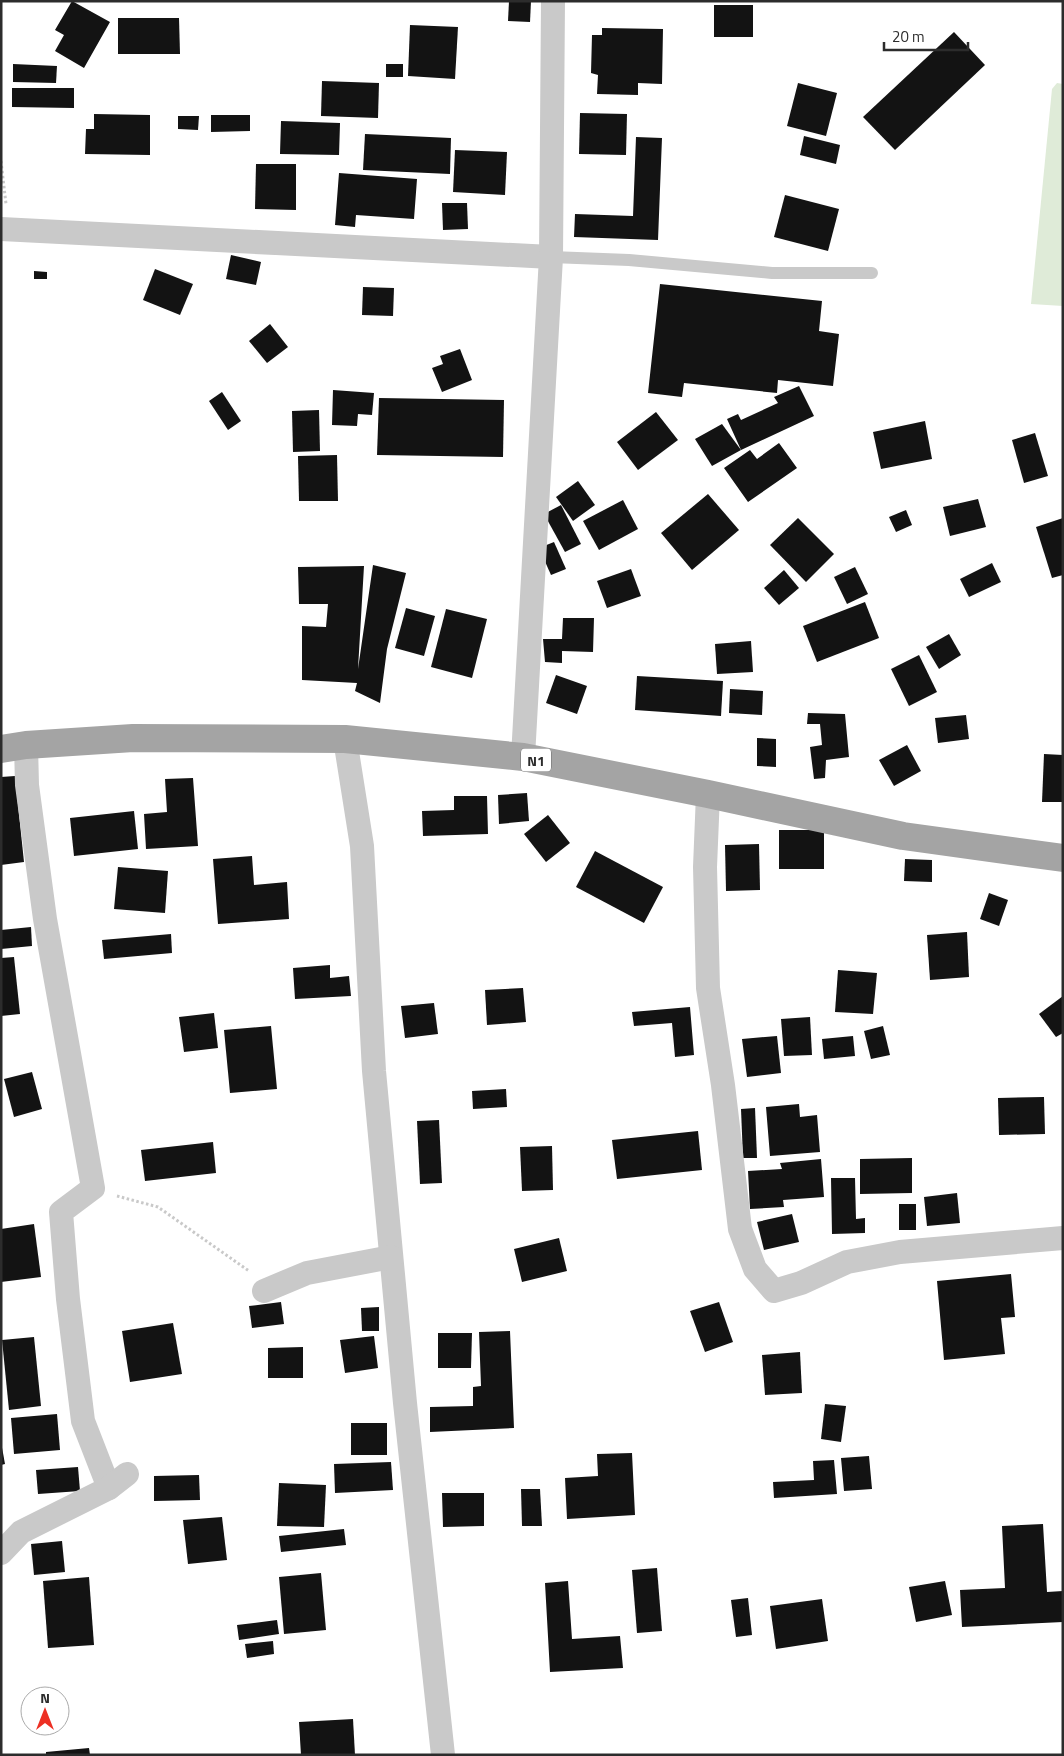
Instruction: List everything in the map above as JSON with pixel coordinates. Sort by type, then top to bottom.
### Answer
[{"type":"main road","name":"N1","points":[[13,747],[133,738],[345,739],[523,757],[903,836],[1063,858]]},
{"type":"street","points":[[523,757],[551,257],[553,1]]},
{"type":"street","points":[[5,230],[551,257]]},
{"type":"street","points":[[345,739],[362,846],[374,1070],[405,1403],[442,1755]]},
{"type":"street","points":[[1,1553],[21,1532],[118,1481],[83,1421],[68,1300],[61,1212],[93,1188],[44,919],[27,785],[13,747]]},
{"type":"street","points":[[708,794],[705,867],[708,988],[723,1085],[740,1229],[754,1269],[774,1291],[801,1283],[847,1262],[900,1252],[1063,1238]]},
{"type":"street","points":[[268,1289],[307,1274],[391,1257]]},
{"type":"lane","points":[[551,257],[629,260],[772,274],[872,274]]},
{"type":"path","points":[[1,161],[5,230]]},
{"type":"path","points":[[93,1188],[131,1201],[158,1207],[268,1289]]},
{"type":"green space","points":[[1057,83],[1063,84],[1063,306],[1031,304],[1052,89]]},
{"type":"building","points":[[72,1],[110,22],[84,68],[55,51],[64,35],[55,30]]},
{"type":"building","points":[[509,1],[531,1],[530,22],[508,21]]},
{"type":"building","points":[[714,5],[753,5],[753,37],[714,37]]},
{"type":"building","points":[[118,18],[179,18],[180,54],[118,54]]},
{"type":"building","points":[[410,25],[458,27],[455,79],[408,76]]},
{"type":"building","points":[[602,28],[663,29],[662,84],[638,83],[638,95],[597,94],[598,75],[591,73],[592,35],[602,35]]},
{"type":"building","points":[[954,32],[985,65],[895,150],[863,117]]},
{"type":"building","points":[[13,64],[57,66],[56,83],[13,82]]},
{"type":"building","points":[[386,64],[403,64],[403,77],[386,77]]},
{"type":"building","points":[[322,81],[379,83],[378,118],[321,116]]},
{"type":"building","points":[[798,83],[837,93],[826,136],[787,126]]},
{"type":"building","points":[[12,88],[74,88],[74,108],[12,107]]},
{"type":"building","points":[[580,113],[627,114],[626,155],[579,154]]},
{"type":"building","points":[[94,114],[150,115],[150,155],[85,154],[86,129],[94,129]]},
{"type":"building","points":[[211,115],[250,115],[250,131],[211,132]]},
{"type":"building","points":[[178,116],[199,116],[198,130],[178,129]]},
{"type":"building","points":[[281,121],[340,123],[339,155],[280,154]]},
{"type":"building","points":[[365,134],[451,138],[450,174],[363,170]]},
{"type":"building","points":[[804,136],[840,145],[836,164],[800,155]]},
{"type":"building","points":[[636,137],[662,138],[658,240],[574,237],[575,214],[633,216]]},
{"type":"building","points":[[455,150],[507,152],[505,195],[453,192]]},
{"type":"building","points":[[256,164],[296,164],[296,210],[255,209]]},
{"type":"building","points":[[339,173],[417,179],[414,219],[356,215],[355,227],[335,225]]},
{"type":"building","points":[[785,195],[839,209],[828,251],[774,237]]},
{"type":"building","points":[[442,203],[467,203],[468,229],[443,230]]},
{"type":"building","points":[[231,255],[261,262],[256,285],[226,279]]},
{"type":"building","points":[[155,269],[193,284],[180,315],[143,300]]},
{"type":"building","points":[[34,271],[47,272],[47,279],[34,279]]},
{"type":"building","points":[[660,284],[822,301],[819,331],[839,334],[833,386],[778,380],[777,393],[684,383],[682,397],[648,393]]},
{"type":"building","points":[[363,287],[394,288],[393,316],[362,315]]},
{"type":"building","points":[[270,324],[288,347],[267,363],[249,341]]},
{"type":"building","points":[[460,349],[472,380],[442,392],[432,368],[443,364],[440,356]]},
{"type":"building","points":[[799,386],[814,416],[741,450],[727,419],[738,414],[741,420],[778,403],[774,397]]},
{"type":"building","points":[[333,390],[374,393],[372,415],[358,414],[357,426],[332,425]]},
{"type":"building","points":[[222,392],[241,421],[228,430],[209,401]]},
{"type":"building","points":[[379,398],[504,400],[503,457],[377,455]]},
{"type":"building","points":[[319,410],[320,451],[293,452],[292,411]]},
{"type":"building","points":[[656,412],[678,440],[638,470],[617,442]]},
{"type":"building","points":[[925,421],[932,459],[881,469],[873,432]]},
{"type":"building","points":[[722,424],[741,450],[712,466],[695,439]]},
{"type":"building","points":[[1035,433],[1048,476],[1024,483],[1012,440]]},
{"type":"building","points":[[779,443],[797,468],[748,502],[724,468],[750,450],[757,459]]},
{"type":"building","points":[[337,455],[338,501],[299,501],[298,456]]},
{"type":"building","points":[[578,481],[595,505],[573,521],[556,497]]},
{"type":"building","points":[[708,494],[739,530],[692,570],[661,533]]},
{"type":"building","points":[[978,499],[986,527],[950,536],[943,507]]},
{"type":"building","points":[[623,500],[638,529],[599,550],[583,521]]},
{"type":"building","points":[[561,505],[581,544],[565,552],[544,514]]},
{"type":"building","points":[[906,510],[912,525],[896,532],[889,517]]},
{"type":"building","points":[[798,518],[834,554],[806,582],[770,545]]},
{"type":"building","points":[[1063,518],[1063,575],[1052,578],[1036,527]]},
{"type":"building","points":[[554,542],[566,569],[551,575],[539,548]]},
{"type":"building","points":[[992,563],[1001,582],[969,597],[960,579]]},
{"type":"building","points":[[373,565],[406,573],[387,649],[380,703],[355,691],[357,683],[302,680],[302,626],[326,627],[328,604],[299,604],[298,567],[364,566],[358,669]]},
{"type":"building","points":[[855,567],[868,594],[847,604],[834,577]]},
{"type":"building","points":[[631,569],[641,596],[607,608],[597,581]]},
{"type":"building","points":[[784,570],[799,588],[779,605],[764,588]]},
{"type":"building","points":[[865,602],[879,638],[817,662],[803,626]]},
{"type":"building","points":[[406,608],[435,616],[424,656],[395,648]]},
{"type":"building","points":[[446,609],[487,619],[472,678],[431,667]]},
{"type":"building","points":[[563,618],[594,618],[593,652],[562,651],[562,663],[545,662],[543,639],[562,639]]},
{"type":"building","points":[[949,634],[961,655],[939,669],[926,647]]},
{"type":"building","points":[[751,641],[753,672],[717,674],[715,644]]},
{"type":"building","points":[[919,655],[937,692],[909,706],[891,669]]},
{"type":"building","points":[[556,675],[587,686],[577,714],[546,703]]},
{"type":"building","points":[[637,676],[723,681],[721,716],[635,710]]},
{"type":"building","points":[[730,689],[763,691],[762,715],[729,713]]},
{"type":"building","points":[[808,713],[845,714],[849,757],[826,760],[825,778],[814,779],[810,747],[822,745],[820,724],[807,724]]},
{"type":"building","points":[[966,715],[969,739],[938,743],[935,718]]},
{"type":"building","points":[[757,738],[776,739],[776,767],[757,766]]},
{"type":"building","points":[[907,745],[921,771],[894,786],[879,760]]},
{"type":"building","points":[[1044,754],[1063,755],[1063,802],[1042,802]]},
{"type":"building","points":[[15,776],[24,862],[1,865],[1,777]]},
{"type":"building","points":[[193,778],[198,846],[146,849],[144,814],[167,812],[165,779]]},
{"type":"building","points":[[527,793],[529,821],[499,824],[498,795]]},
{"type":"building","points":[[454,796],[487,796],[488,834],[423,836],[422,811],[454,810]]},
{"type":"building","points":[[134,811],[138,849],[74,856],[70,818]]},
{"type":"building","points":[[548,815],[570,843],[546,862],[524,834]]},
{"type":"building","points":[[779,830],[824,830],[824,869],[779,869]]},
{"type":"building","points":[[759,844],[760,890],[726,891],[725,845]]},
{"type":"building","points":[[595,851],[663,887],[644,923],[576,887]]},
{"type":"building","points":[[252,856],[254,885],[287,882],[289,919],[218,924],[213,859]]},
{"type":"building","points":[[905,859],[932,860],[932,882],[904,881]]},
{"type":"building","points":[[118,867],[168,871],[165,913],[114,909]]},
{"type":"building","points":[[989,893],[1008,900],[999,926],[980,919]]},
{"type":"building","points":[[31,927],[32,946],[1,949],[1,930]]},
{"type":"building","points":[[967,932],[969,977],[930,980],[927,935]]},
{"type":"building","points":[[171,934],[172,953],[104,959],[102,940]]},
{"type":"building","points":[[14,957],[20,1014],[1,1016],[1,958]]},
{"type":"building","points":[[330,965],[330,978],[349,976],[351,996],[295,999],[293,968]]},
{"type":"building","points":[[838,970],[877,973],[873,1014],[835,1012]]},
{"type":"building","points":[[523,988],[526,1022],[487,1025],[485,990]]},
{"type":"building","points":[[1063,996],[1063,1033],[1056,1037],[1039,1014]]},
{"type":"building","points":[[434,1003],[438,1034],[405,1038],[401,1006]]},
{"type":"building","points":[[690,1007],[694,1055],[675,1057],[672,1023],[634,1026],[632,1012]]},
{"type":"building","points":[[214,1013],[218,1048],[184,1052],[179,1017]]},
{"type":"building","points":[[810,1017],[812,1055],[784,1056],[781,1019]]},
{"type":"building","points":[[271,1026],[277,1089],[230,1093],[224,1030]]},
{"type":"building","points":[[883,1026],[890,1055],[871,1059],[864,1031]]},
{"type":"building","points":[[777,1036],[781,1073],[747,1077],[742,1039]]},
{"type":"building","points":[[853,1036],[855,1056],[824,1059],[822,1039]]},
{"type":"building","points":[[32,1072],[42,1109],[14,1117],[4,1079]]},
{"type":"building","points":[[506,1089],[507,1107],[473,1109],[472,1091]]},
{"type":"building","points":[[1044,1097],[1045,1134],[999,1135],[998,1098]]},
{"type":"building","points":[[799,1104],[800,1117],[817,1115],[820,1152],[770,1156],[766,1107]]},
{"type":"building","points":[[755,1108],[757,1158],[743,1158],[741,1109]]},
{"type":"building","points":[[439,1120],[442,1183],[420,1184],[417,1121]]},
{"type":"building","points":[[698,1131],[702,1170],[617,1179],[612,1140]]},
{"type":"building","points":[[213,1142],[216,1173],[145,1181],[141,1150]]},
{"type":"building","points":[[552,1146],[553,1190],[522,1191],[520,1147]]},
{"type":"building","points":[[912,1158],[912,1193],[860,1194],[860,1159]]},
{"type":"building","points":[[821,1159],[824,1197],[783,1200],[784,1207],[750,1209],[748,1171],[782,1169],[780,1163]]},
{"type":"building","points":[[831,1178],[855,1178],[856,1219],[865,1218],[865,1233],[832,1234]]},
{"type":"building","points":[[957,1193],[960,1223],[927,1226],[924,1197]]},
{"type":"building","points":[[899,1204],[916,1204],[916,1230],[899,1230]]},
{"type":"building","points":[[792,1214],[799,1242],[764,1250],[757,1222]]},
{"type":"building","points":[[34,1224],[41,1277],[1,1282],[1,1229]]},
{"type":"building","points":[[559,1238],[567,1271],[522,1282],[514,1249]]},
{"type":"building","points":[[1011,1274],[1015,1317],[1001,1318],[1005,1354],[944,1360],[937,1281]]},
{"type":"building","points":[[281,1302],[284,1324],[252,1328],[249,1306]]},
{"type":"building","points":[[719,1302],[733,1342],[705,1352],[690,1311]]},
{"type":"building","points":[[379,1307],[379,1331],[362,1331],[361,1308]]},
{"type":"building","points":[[173,1323],[182,1374],[130,1382],[122,1331]]},
{"type":"building","points":[[510,1331],[514,1428],[430,1432],[430,1407],[473,1406],[473,1387],[481,1386],[479,1332]]},
{"type":"building","points":[[438,1333],[472,1333],[471,1368],[438,1368]]},
{"type":"building","points":[[374,1336],[378,1368],[345,1373],[340,1340]]},
{"type":"building","points":[[34,1337],[41,1406],[9,1410],[2,1340]]},
{"type":"building","points":[[303,1347],[303,1378],[268,1378],[268,1348]]},
{"type":"building","points":[[800,1352],[802,1393],[765,1395],[762,1355]]},
{"type":"building","points":[[825,1404],[846,1406],[841,1442],[821,1439]]},
{"type":"building","points":[[57,1414],[60,1450],[14,1454],[11,1418]]},
{"type":"building","points":[[351,1423],[387,1423],[387,1455],[351,1455]]},
{"type":"building","points":[[1,1442],[5,1464],[1,1465]]},
{"type":"building","points":[[632,1453],[635,1515],[567,1519],[565,1478],[598,1476],[597,1454]]},
{"type":"building","points":[[869,1456],[872,1489],[844,1491],[841,1458]]},
{"type":"building","points":[[834,1460],[837,1494],[774,1498],[773,1482],[814,1480],[813,1461]]},
{"type":"building","points":[[391,1462],[393,1490],[335,1493],[334,1464]]},
{"type":"building","points":[[78,1467],[80,1491],[38,1494],[36,1470]]},
{"type":"building","points":[[199,1475],[200,1500],[154,1501],[154,1476]]},
{"type":"building","points":[[279,1483],[326,1485],[324,1527],[277,1526]]},
{"type":"building","points":[[521,1489],[540,1489],[542,1526],[522,1526]]},
{"type":"building","points":[[442,1493],[484,1493],[484,1526],[443,1527]]},
{"type":"building","points":[[222,1517],[227,1560],[188,1564],[183,1520]]},
{"type":"building","points":[[1043,1524],[1047,1592],[1063,1591],[1063,1622],[962,1627],[960,1590],[1005,1588],[1002,1526]]},
{"type":"building","points":[[344,1529],[346,1545],[281,1552],[279,1536]]},
{"type":"building","points":[[62,1541],[65,1572],[34,1575],[31,1544]]},
{"type":"building","points":[[657,1568],[662,1631],[637,1633],[632,1570]]},
{"type":"building","points":[[321,1573],[326,1630],[284,1634],[279,1577]]},
{"type":"building","points":[[89,1577],[94,1645],[48,1648],[43,1581]]},
{"type":"building","points":[[568,1581],[572,1639],[620,1636],[623,1668],[550,1672],[545,1583]]},
{"type":"building","points":[[945,1581],[952,1615],[916,1622],[909,1587]]},
{"type":"building","points":[[748,1598],[752,1635],[736,1637],[731,1600]]},
{"type":"building","points":[[822,1599],[828,1641],[776,1649],[770,1606]]},
{"type":"building","points":[[277,1620],[279,1634],[239,1640],[237,1625]]},
{"type":"building","points":[[273,1641],[274,1654],[247,1658],[245,1644]]},
{"type":"building","points":[[353,1719],[355,1755],[301,1755],[299,1722]]},
{"type":"building","points":[[89,1748],[90,1755],[46,1755],[46,1752]]}]
